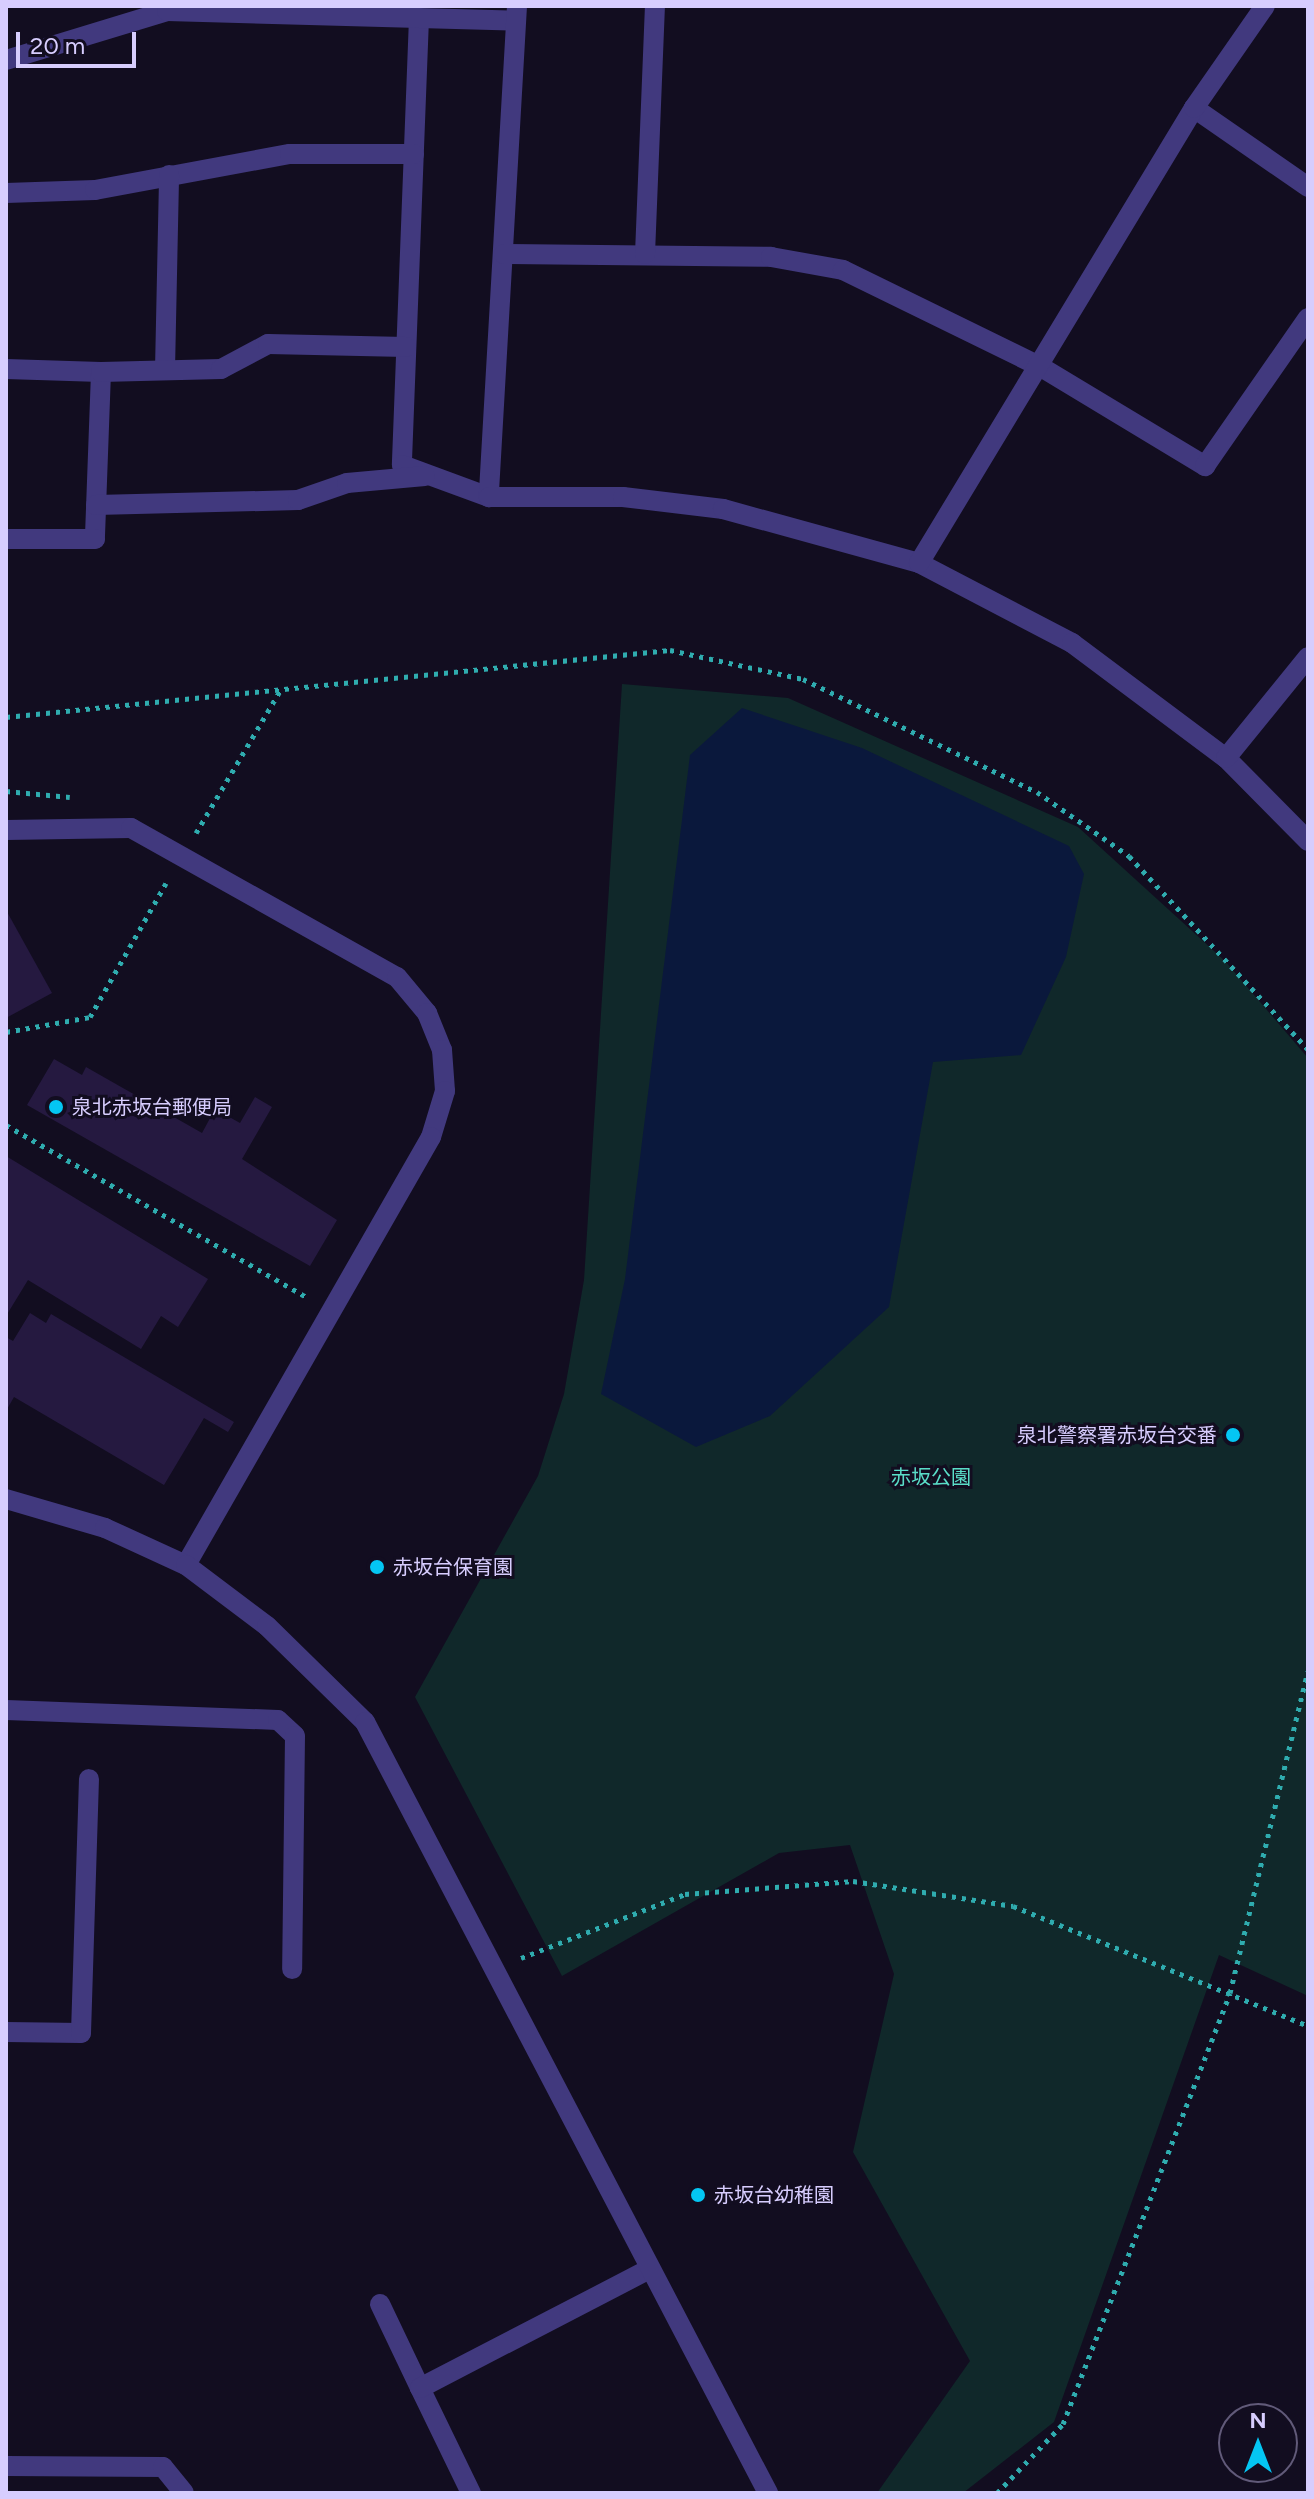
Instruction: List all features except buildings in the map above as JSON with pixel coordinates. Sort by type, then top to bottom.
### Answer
[{"type":"street","points":[[645,254],[655,6]]},
{"type":"street","points":[[919,563],[1041,367],[1194,108],[1265,6]]},
{"type":"street","points":[[6,60],[167,11],[419,18],[517,13],[489,497]]},
{"type":"street","points":[[419,18],[402,465],[489,497],[623,497],[723,509],[919,563],[1072,643],[1226,758],[1308,841]]},
{"type":"street","points":[[1194,108],[1308,187]]},
{"type":"street","points":[[6,193],[95,190],[290,154],[414,154]]},
{"type":"street","points":[[165,370],[169,175]]},
{"type":"street","points":[[504,254],[771,257],[843,270],[1041,367],[1205,466],[1308,318]]},
{"type":"street","points":[[6,369],[101,372],[221,369],[268,344],[406,347]]},
{"type":"street","points":[[6,539],[95,539],[101,372]]},
{"type":"street","points":[[96,505],[298,500],[347,483],[431,475]]},
{"type":"street","points":[[1226,758],[1308,657]]},
{"type":"street","points":[[6,830],[131,828],[397,977],[427,1013],[442,1050],[445,1091],[431,1137],[186,1565]]},
{"type":"street","points":[[6,1499],[105,1528],[186,1565],[267,1626],[365,1722],[648,2270],[768,2493]]},
{"type":"street","points":[[6,1710],[278,1720],[295,1736],[292,1969]]},
{"type":"street","points":[[6,2032],[81,2033],[89,1779]]},
{"type":"street","points":[[420,2388],[648,2270]]},
{"type":"street","points":[[380,2304],[471,2493]]},
{"type":"street","points":[[6,2466],[163,2467],[184,2493]]},
{"type":"path","points":[[6,717],[670,650],[803,679],[1037,792],[1129,856],[1308,1049]]},
{"type":"path","points":[[6,1032],[90,1017],[281,689]]},
{"type":"path","points":[[6,1125],[331,1312]]},
{"type":"path","points":[[997,2493],[1063,2424],[1230,1993],[1308,1671]]},
{"type":"path","points":[[494,1968],[685,1894],[853,1881],[1013,1906],[1308,2026]]},
{"type":"green space","name":"赤坂公園","points":[[622,684],[788,698],[1078,827],[1225,961],[1308,1058],[1308,1996],[1219,1955],[1054,2422],[963,2493],[877,2493],[970,2361],[853,2152],[894,1974],[850,1845],[779,1853],[562,1976],[415,1697],[538,1476],[564,1394],[584,1280]]},
{"type":"water","points":[[742,708],[862,748],[1069,846],[1084,874],[1066,957],[1021,1055],[933,1062],[889,1307],[770,1416],[696,1447],[601,1394],[625,1279],[690,755]]},
{"type":"place","name":"泉北赤坂台郵便局","points":[[56,1107]]},
{"type":"place","name":"泉北警察署赤坂台交番","points":[[1233,1435]]},
{"type":"place","name":"赤坂台保育園","points":[[377,1567]]},
{"type":"place","name":"赤坂台幼稚園","points":[[698,2195]]}]
